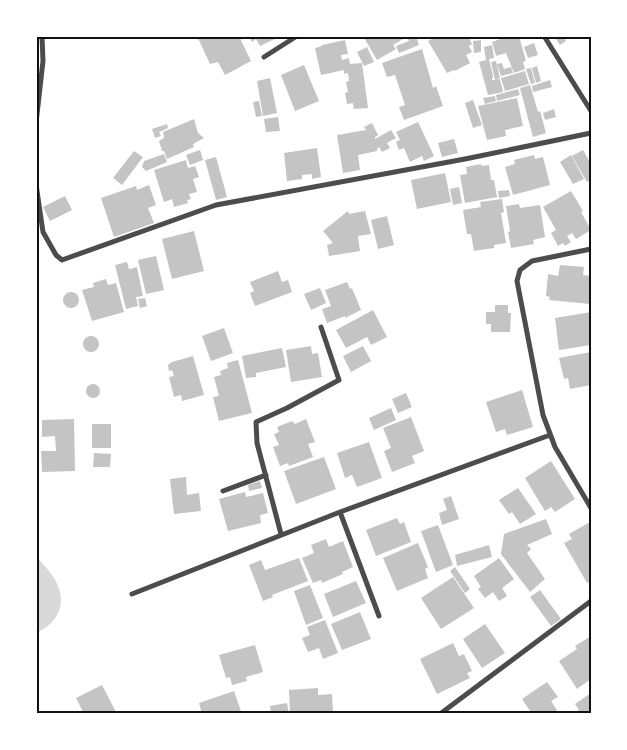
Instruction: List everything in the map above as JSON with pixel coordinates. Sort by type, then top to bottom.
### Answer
[{"type":"street","points":[[36,123],[43,62],[42,36]]},
{"type":"street","points":[[264,58],[297,36]]},
{"type":"street","points":[[544,36],[591,111]]},
{"type":"street","points":[[36,184],[43,232],[56,255],[62,260],[216,206],[591,133]]},
{"type":"street","points":[[591,250],[532,261],[525,265],[518,274],[517,281],[540,396],[550,435],[591,508]]},
{"type":"street","points":[[281,534],[257,443],[256,422],[339,380],[321,327]]},
{"type":"street","points":[[132,594],[281,534],[550,435]]},
{"type":"street","points":[[222,492],[266,474]]},
{"type":"street","points":[[340,512],[379,616]]},
{"type":"street","points":[[440,714],[591,601]]},
{"type":"shaded area","points":[[36,556],[54,578],[58,586],[61,602],[56,617],[44,629],[36,633]]},
{"type":"building","points":[[197,36],[239,36],[251,61],[225,75],[218,62],[210,64]]},
{"type":"building","points":[[249,36],[281,36],[260,46],[256,39],[252,42]]},
{"type":"building","points":[[363,36],[408,36],[393,45],[396,49],[377,60]]},
{"type":"building","points":[[416,36],[419,45],[399,53],[396,46]]},
{"type":"building","points":[[438,36],[468,36],[472,44],[469,46],[472,52],[466,55],[470,63],[447,73],[428,41]]},
{"type":"building","points":[[509,36],[519,36],[526,61],[523,62],[525,69],[514,73],[506,53],[496,56],[492,42]]},
{"type":"building","points":[[554,36],[563,36],[566,41],[560,45]]},
{"type":"building","points":[[345,40],[348,54],[341,55],[342,60],[349,58],[350,64],[362,63],[368,108],[354,109],[353,103],[347,104],[345,93],[348,92],[346,82],[349,81],[348,73],[344,74],[344,70],[321,75],[315,48]]},
{"type":"building","points":[[481,40],[481,52],[474,53],[473,41]]},
{"type":"building","points":[[534,43],[538,55],[528,58],[524,47]]},
{"type":"building","points":[[492,45],[494,58],[489,59],[493,76],[492,80],[500,79],[503,92],[488,95],[479,62],[486,60],[484,47]]},
{"type":"building","points":[[367,47],[374,62],[364,66],[357,52]]},
{"type":"building","points":[[422,49],[433,88],[436,86],[443,106],[404,120],[399,107],[405,105],[395,75],[387,77],[382,63]]},
{"type":"building","points":[[496,61],[500,78],[495,80],[491,62]]},
{"type":"building","points":[[502,63],[504,69],[511,67],[513,73],[501,76],[497,64]]},
{"type":"building","points":[[304,65],[319,101],[295,111],[281,75]]},
{"type":"building","points":[[537,66],[541,81],[536,83],[532,68]]},
{"type":"building","points":[[531,68],[535,83],[531,84],[526,69]]},
{"type":"building","points":[[525,71],[529,84],[505,91],[501,78]]},
{"type":"building","points":[[270,78],[277,113],[263,116],[257,81]]},
{"type":"building","points":[[550,80],[552,87],[533,92],[532,86]]},
{"type":"building","points":[[530,85],[546,133],[533,137],[520,88]]},
{"type":"building","points":[[518,89],[520,95],[497,101],[496,95]]},
{"type":"building","points":[[495,96],[496,101],[485,104],[483,98]]},
{"type":"building","points":[[517,98],[523,126],[505,130],[506,136],[487,140],[478,106]]},
{"type":"building","points":[[473,100],[482,125],[473,128],[465,103]]},
{"type":"building","points":[[259,101],[262,116],[256,117],[253,102]]},
{"type":"building","points":[[554,109],[556,117],[545,120],[543,113]]},
{"type":"building","points":[[278,117],[280,131],[266,132],[264,119]]},
{"type":"building","points":[[194,119],[198,133],[204,138],[193,144],[194,147],[167,159],[159,141],[164,138],[163,132]]},
{"type":"building","points":[[418,122],[434,156],[424,161],[422,156],[410,162],[404,148],[399,150],[396,142],[400,140],[396,132]]},
{"type":"building","points":[[372,123],[378,135],[375,139],[391,130],[396,138],[387,143],[390,148],[382,152],[379,147],[377,151],[358,155],[360,170],[343,173],[337,135],[366,130],[364,127]]},
{"type":"building","points":[[167,124],[168,128],[159,132],[161,136],[155,138],[152,129]]},
{"type":"building","points":[[454,139],[458,153],[442,157],[438,143]]},
{"type":"building","points":[[317,148],[321,177],[312,179],[312,174],[302,175],[302,179],[287,181],[284,153]]},
{"type":"building","points":[[200,150],[203,160],[190,165],[186,155]]},
{"type":"building","points":[[583,150],[591,164],[591,180],[587,182],[572,156]]},
{"type":"building","points":[[134,151],[143,157],[122,185],[113,178]]},
{"type":"building","points":[[164,154],[167,162],[146,171],[142,167],[144,161]]},
{"type":"building","points":[[534,155],[535,159],[543,157],[550,185],[513,195],[505,167],[515,164],[514,160]]},
{"type":"building","points":[[571,155],[584,179],[573,184],[560,162]]},
{"type":"building","points":[[216,157],[227,197],[216,200],[205,160]]},
{"type":"building","points":[[186,160],[188,168],[195,166],[199,177],[193,179],[197,192],[189,194],[191,199],[187,200],[188,203],[174,207],[172,199],[164,202],[154,170]]},
{"type":"building","points":[[481,164],[482,166],[489,165],[491,180],[494,180],[497,197],[465,203],[460,175],[467,174],[466,167]]},
{"type":"building","points":[[445,173],[451,202],[417,209],[411,180]]},
{"type":"building","points":[[149,185],[156,205],[148,208],[154,223],[114,237],[101,198],[136,186],[137,190]]},
{"type":"building","points":[[459,187],[462,203],[453,205],[450,189]]},
{"type":"building","points":[[509,190],[510,196],[499,198],[498,191]]},
{"type":"building","points":[[571,191],[583,211],[581,212],[591,230],[576,239],[572,233],[567,236],[571,242],[565,246],[563,243],[558,246],[551,233],[556,230],[543,207]]},
{"type":"building","points":[[65,196],[72,210],[50,221],[43,207]]},
{"type":"building","points":[[502,199],[504,212],[501,213],[506,243],[494,245],[494,248],[474,251],[471,234],[467,234],[463,210],[481,207],[480,202]]},
{"type":"building","points":[[519,204],[520,208],[540,205],[545,237],[533,240],[534,244],[511,248],[506,206]]},
{"type":"building","points":[[348,211],[349,214],[365,211],[371,234],[358,236],[360,251],[329,256],[327,245],[333,243],[323,231]]},
{"type":"building","points":[[387,216],[394,245],[378,249],[371,220]]},
{"type":"building","points":[[194,231],[204,271],[172,279],[162,239]]},
{"type":"building","points":[[156,256],[164,290],[146,294],[138,260]]},
{"type":"building","points":[[127,262],[129,269],[137,267],[143,296],[136,297],[138,306],[126,309],[115,265]]},
{"type":"building","points":[[560,265],[584,267],[583,275],[591,276],[590,304],[549,300],[550,297],[546,296],[548,274],[558,276]]},
{"type":"building","points":[[278,271],[282,282],[288,280],[292,292],[255,306],[250,293],[254,291],[250,282]]},
{"type":"building","points":[[106,279],[108,285],[116,283],[124,312],[92,321],[82,290],[94,287],[93,283]]},
{"type":"building","points":[[347,282],[350,289],[352,288],[361,310],[345,318],[345,316],[327,323],[322,309],[331,306],[325,290]]},
{"type":"building","points":[[320,288],[326,303],[311,310],[304,294]]},
{"type":"building","points":[[71,292],[77,294],[79,300],[77,306],[71,308],[65,306],[63,300],[65,294]]},
{"type":"building","points":[[145,298],[147,306],[140,308],[138,299]]},
{"type":"building","points":[[495,305],[508,305],[508,313],[511,313],[510,332],[491,332],[491,324],[486,324],[486,312],[495,312]]},
{"type":"building","points":[[373,310],[387,337],[371,345],[367,337],[346,348],[336,330]]},
{"type":"building","points":[[591,312],[591,345],[559,350],[555,318]]},
{"type":"building","points":[[224,328],[233,353],[211,361],[202,336]]},
{"type":"building","points":[[91,336],[99,344],[91,352],[83,344]]},
{"type":"building","points":[[311,346],[312,354],[318,353],[322,377],[291,382],[286,350]]},
{"type":"building","points":[[363,346],[371,361],[351,372],[343,356]]},
{"type":"building","points":[[282,348],[286,367],[256,373],[256,377],[246,378],[242,356]]},
{"type":"building","points":[[591,352],[591,385],[570,389],[568,378],[564,379],[559,358]]},
{"type":"building","points":[[193,356],[204,395],[182,401],[181,395],[174,397],[169,377],[174,376],[172,370],[169,371],[168,365]]},
{"type":"building","points":[[238,360],[252,413],[219,421],[213,397],[219,396],[214,377],[221,375],[220,371],[228,368],[227,363]]},
{"type":"building","points":[[93,384],[98,386],[100,391],[98,396],[93,398],[88,396],[86,391],[88,386]]},
{"type":"building","points":[[522,390],[533,427],[507,435],[505,429],[496,432],[486,402]]},
{"type":"building","points":[[406,393],[412,407],[398,413],[392,399]]},
{"type":"building","points":[[391,408],[396,420],[374,430],[369,418]]},
{"type":"building","points":[[411,417],[424,451],[412,456],[415,463],[392,472],[384,451],[391,448],[383,428]]},
{"type":"building","points":[[74,419],[75,471],[42,472],[41,451],[56,451],[55,436],[42,437],[42,420]]},
{"type":"building","points":[[306,419],[315,442],[308,444],[313,457],[289,466],[288,463],[280,466],[273,447],[279,445],[274,434],[279,432],[277,427],[292,421],[295,424]]},
{"type":"building","points":[[92,424],[111,424],[111,448],[92,448]]},
{"type":"building","points":[[369,442],[382,478],[357,487],[352,475],[345,478],[337,453]]},
{"type":"building","points":[[94,453],[111,454],[110,467],[93,467]]},
{"type":"building","points":[[324,457],[336,489],[296,504],[284,471]]},
{"type":"building","points":[[551,461],[575,499],[555,512],[551,507],[545,511],[525,478]]},
{"type":"building","points":[[186,477],[187,495],[199,493],[201,511],[174,514],[170,479]]},
{"type":"building","points":[[260,481],[262,488],[249,491],[248,485]]},
{"type":"building","points":[[518,488],[536,514],[520,524],[512,512],[509,514],[499,500]]},
{"type":"building","points":[[245,492],[246,497],[263,493],[268,513],[260,515],[261,523],[228,531],[219,499]]},
{"type":"building","points":[[451,496],[459,519],[442,525],[439,513],[447,510],[443,499]]},
{"type":"building","points":[[397,518],[400,524],[404,522],[411,542],[376,556],[366,530]]},
{"type":"building","points":[[546,519],[552,534],[527,545],[531,549],[527,553],[545,579],[530,592],[501,554],[504,534]]},
{"type":"building","points":[[590,522],[591,581],[587,583],[564,543],[572,539],[569,534]]},
{"type":"building","points":[[438,525],[453,565],[436,572],[421,531]]},
{"type":"building","points":[[326,539],[329,547],[343,541],[353,567],[342,572],[343,574],[322,583],[321,580],[313,583],[302,558],[314,553],[311,545]]},
{"type":"building","points":[[418,543],[428,567],[425,569],[428,578],[397,591],[383,558]]},
{"type":"building","points":[[489,545],[492,557],[457,566],[455,555]]},
{"type":"building","points":[[299,558],[308,581],[272,595],[273,597],[263,601],[249,565],[261,560],[265,570]]},
{"type":"building","points":[[499,558],[514,579],[502,588],[507,596],[499,601],[493,592],[485,598],[478,589],[481,587],[474,576]]},
{"type":"building","points":[[455,567],[470,589],[465,593],[450,571]]},
{"type":"building","points":[[453,577],[474,608],[441,629],[421,598]]},
{"type":"building","points":[[356,581],[366,603],[333,617],[324,594]]},
{"type":"building","points":[[310,585],[323,618],[306,625],[294,591]]},
{"type":"building","points":[[540,590],[561,619],[551,626],[530,597]]},
{"type":"building","points":[[360,612],[371,639],[342,650],[331,624]]},
{"type":"building","points":[[325,620],[338,653],[323,659],[319,648],[308,652],[302,638],[310,635],[307,627]]},
{"type":"building","points":[[485,624],[505,653],[482,668],[463,639]]},
{"type":"building","points":[[591,636],[591,679],[577,689],[559,661],[577,649],[575,646]]},
{"type":"building","points":[[453,643],[459,656],[464,654],[472,671],[467,673],[470,678],[437,694],[420,659]]},
{"type":"building","points":[[255,645],[263,672],[246,677],[247,681],[232,685],[230,677],[226,678],[219,655]]},
{"type":"building","points":[[547,682],[558,697],[551,701],[557,710],[552,714],[526,714],[530,711],[522,699]]},
{"type":"building","points":[[102,685],[117,714],[84,714],[76,698]]},
{"type":"building","points":[[318,688],[318,695],[332,694],[333,714],[290,714],[289,690]]},
{"type":"building","points":[[234,691],[242,714],[202,714],[199,703]]},
{"type":"building","points":[[591,693],[591,714],[575,714],[579,710],[575,704]]},
{"type":"building","points":[[287,703],[289,714],[271,714],[270,706]]}]
